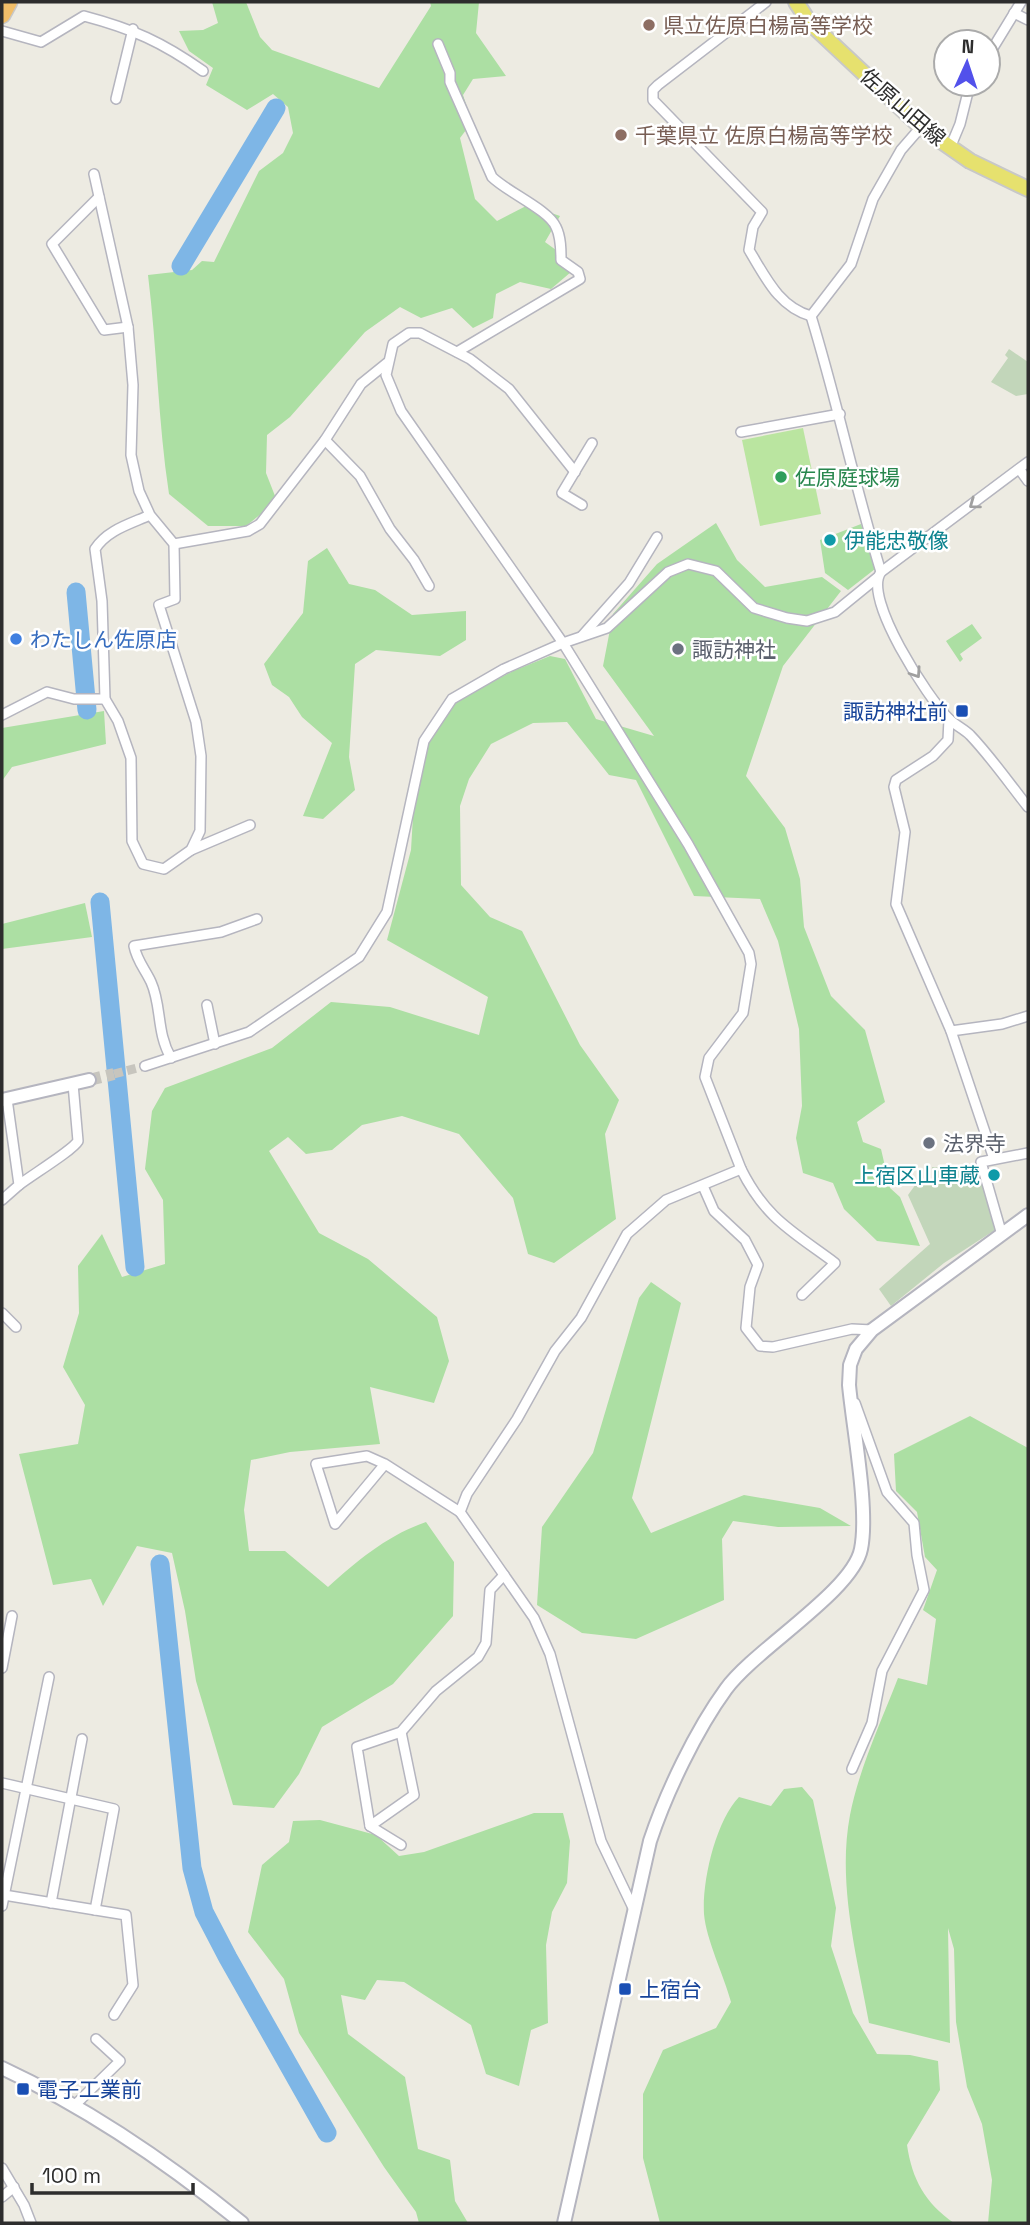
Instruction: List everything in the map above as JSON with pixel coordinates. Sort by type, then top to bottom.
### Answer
[{"type":"highway","points":[[2,15],[9,2]]},
{"type":"main road","name":"佐原山田線","points":[[800,4],[809,22],[921,127],[950,148],[1028,190]]},
{"type":"street","points":[[765,2],[658,85],[653,90],[653,100],[762,212],[753,227],[749,250],[772,289],[792,311],[811,316]]},
{"type":"street","points":[[1002,33],[1021,2]]},
{"type":"street","points":[[1014,13],[1028,20]]},
{"type":"street","points":[[2,31],[41,42],[85,16],[133,29],[203,71]]},
{"type":"street","points":[[116,99],[133,29]]},
{"type":"street","points":[[438,44],[450,73],[450,82],[492,177],[503,188],[551,219],[557,229],[561,260],[578,272],[580,279],[457,352]]},
{"type":"street","points":[[950,148],[966,98]]},
{"type":"street","points":[[811,316],[851,264],[873,199],[901,150],[921,127]]},
{"type":"street","points":[[94,174],[128,327],[133,385],[131,455],[139,491],[150,515],[174,544],[174,599],[159,605],[196,722],[201,756],[200,831],[191,850]]},
{"type":"street","points":[[99,197],[52,244],[104,330],[128,327]]},
{"type":"street","points":[[811,316],[840,414],[857,493],[879,574],[879,598],[895,639],[949,719],[970,735],[1028,807]]},
{"type":"street","points":[[575,472],[509,389],[457,352],[420,333],[409,333],[393,344],[386,375],[412,431],[563,643],[688,844],[749,953],[751,964],[743,1013],[709,1058],[705,1077],[741,1169],[756,1198],[769,1214],[835,1263],[802,1295]]},
{"type":"street","points":[[174,544],[248,531],[260,524],[325,440],[361,384],[387,363]]},
{"type":"street","points":[[741,432],[840,414]]},
{"type":"street","points":[[325,440],[360,476],[390,529],[415,560],[429,586]]},
{"type":"street","points":[[582,505],[562,493],[593,443]]},
{"type":"street","points":[[145,1066],[249,1032],[359,957],[387,912],[424,741],[452,699],[494,674],[563,643],[607,628],[668,572],[688,564],[716,571],[754,608],[807,621],[835,612],[879,574],[1028,462]]},
{"type":"street","points":[[1020,470],[1028,481]]},
{"type":"street","points":[[150,515],[112,532],[101,539],[95,549],[103,613],[101,699],[118,721],[131,758],[132,841],[143,864],[164,869],[191,850],[250,825]]},
{"type":"street","points":[[580,638],[629,583],[657,537]]},
{"type":"street","points":[[2,715],[47,692],[74,699],[101,699]]},
{"type":"street","points":[[949,719],[948,740],[933,756],[896,780],[894,787],[905,832],[896,904],[951,1031],[994,1159]]},
{"type":"street","points":[[171,1058],[161,1041],[152,984],[136,958],[134,946],[221,932],[257,919]]},
{"type":"street","points":[[207,1005],[215,1044]]},
{"type":"street","points":[[951,1031],[1002,1024],[1028,1016]]},
{"type":"street","points":[[19,1185],[4,1099],[89,1080]]},
{"type":"street","points":[[2,1200],[50,1161],[74,1149],[78,1141],[73,1084]]},
{"type":"street","points":[[1002,1235],[981,1162],[1028,1153]]},
{"type":"street","points":[[460,1512],[467,1494],[517,1419],[555,1351],[581,1318],[627,1234],[666,1200],[689,1188],[703,1186],[741,1169]]},
{"type":"street","points":[[703,1186],[714,1211],[745,1240],[758,1265],[750,1287],[747,1328],[760,1346],[773,1347],[852,1329],[872,1330]]},
{"type":"street","points":[[564,2223],[660,1811],[726,1689],[845,1579],[858,1558],[862,1507],[849,1385],[850,1365],[856,1349],[872,1330],[933,1282],[1028,1215]]},
{"type":"street","points":[[2,1313],[16,1327]]},
{"type":"street","points":[[849,1385],[887,1492],[914,1523],[924,1590],[882,1671],[872,1723],[852,1769]]},
{"type":"street","points":[[385,1464],[335,1524],[316,1464],[367,1456],[385,1464],[460,1512],[534,1618],[550,1654],[601,1841],[635,1912]]},
{"type":"street","points":[[401,1845],[370,1826],[357,1747],[401,1732],[436,1691],[478,1657],[486,1643],[490,1590],[504,1575]]},
{"type":"street","points":[[2,1668],[12,1616]]},
{"type":"street","points":[[2,1906],[49,1677]]},
{"type":"street","points":[[370,1826],[414,1795],[401,1732]]},
{"type":"street","points":[[51,1903],[82,1739]]},
{"type":"street","points":[[2,1783],[114,1809],[94,1910]]},
{"type":"street","points":[[4,1895],[126,1915],[133,1985],[114,2015]]},
{"type":"street","points":[[76,2104],[120,2061],[96,2039]]},
{"type":"street","points":[[2,2068],[76,2104],[186,2177],[242,2223]]},
{"type":"street","points":[[2,2168],[31,2223]]},
{"type":"street","points":[[2,2197],[14,2187]]},
{"type":"green space","points":[[212,2],[246,2],[260,37],[272,50],[379,88],[431,6],[430,2],[479,2],[476,33],[506,76],[473,79],[463,95],[472,122],[460,138],[475,199],[497,221],[528,205],[560,216],[545,242],[578,266],[551,289],[520,282],[496,294],[493,318],[473,328],[452,308],[421,318],[400,307],[365,332],[290,417],[267,435],[266,473],[277,501],[246,526],[208,526],[169,494],[148,275],[192,270],[202,261],[214,262],[259,171],[283,153],[293,133],[288,107],[273,94],[247,110],[206,85],[213,68],[189,51],[179,31],[203,30],[218,23]]},
{"type":"green space","points":[[1009,349],[1028,362],[1028,394],[1016,396],[991,382],[1008,358],[1005,355]]},
{"type":"green space","name":"佐原庭球場","points":[[803,428],[821,514],[760,526],[742,440]]},
{"type":"green space","points":[[716,523],[737,560],[765,587],[822,577],[841,591],[783,666],[746,776],[785,828],[800,879],[804,927],[831,996],[865,1030],[885,1102],[857,1122],[863,1142],[881,1149],[890,1188],[900,1197],[920,1246],[877,1241],[844,1209],[833,1183],[803,1173],[796,1138],[802,1106],[799,1029],[778,941],[760,899],[694,896],[636,780],[609,775],[567,722],[533,723],[491,744],[469,779],[460,806],[461,885],[490,917],[522,931],[580,1045],[619,1100],[605,1134],[616,1219],[554,1263],[528,1254],[513,1198],[459,1134],[402,1116],[362,1125],[332,1150],[306,1154],[288,1137],[269,1151],[319,1233],[368,1259],[437,1317],[449,1361],[434,1403],[370,1387],[380,1444],[290,1452],[251,1460],[244,1510],[249,1551],[285,1551],[328,1587],[374,1549],[426,1522],[454,1562],[453,1616],[393,1684],[322,1727],[299,1774],[274,1808],[233,1805],[196,1681],[172,1553],[137,1546],[103,1606],[91,1579],[53,1585],[19,1454],[78,1444],[85,1405],[63,1367],[79,1313],[78,1266],[102,1234],[122,1277],[165,1264],[163,1200],[145,1169],[152,1111],[165,1088],[272,1048],[331,1002],[390,1007],[479,1035],[488,997],[387,940],[411,850],[415,782],[427,740],[454,702],[513,671],[550,656],[565,659],[596,719],[654,736],[603,666],[613,614],[657,564]]},
{"type":"green space","points":[[861,524],[875,569],[848,590],[825,573],[820,540]]},
{"type":"green space","points":[[327,548],[349,584],[375,590],[412,615],[466,611],[466,640],[440,656],[376,650],[355,664],[349,757],[355,790],[323,819],[303,816],[332,743],[302,717],[289,697],[272,685],[264,664],[303,613],[308,561]]},
{"type":"green space","points":[[972,624],[982,638],[960,654],[963,659],[960,662],[946,641]]},
{"type":"green space","points":[[104,711],[106,744],[12,767],[2,781],[2,728]]},
{"type":"green space","points":[[85,903],[92,937],[2,949],[2,924]]},
{"type":"green space","points":[[932,1167],[978,1168],[998,1228],[944,1263],[891,1306],[879,1289],[930,1244],[908,1195],[916,1184],[934,1179]]},
{"type":"green space","points":[[651,1282],[681,1303],[632,1498],[651,1533],[744,1495],[820,1508],[851,1526],[778,1527],[733,1521],[722,1539],[724,1600],[636,1639],[582,1633],[537,1605],[542,1527],[593,1453],[639,1298]]},
{"type":"green space","points":[[970,1416],[1028,1448],[1028,2223],[988,2223],[992,2180],[982,2124],[967,2087],[956,2022],[954,1949],[948,1928],[950,2043],[869,2023],[847,1893],[847,1841],[859,1780],[898,1678],[927,1685],[936,1619],[923,1610],[937,1570],[925,1557],[917,1512],[896,1491],[894,1454]]},
{"type":"green space","points":[[802,1787],[813,1800],[836,1908],[831,1946],[853,2013],[877,2054],[910,2055],[938,2061],[940,2090],[907,2145],[912,2169],[922,2189],[935,2207],[954,2223],[660,2223],[643,2158],[643,2094],[663,2050],[716,2028],[731,2002],[708,1935],[704,1914],[705,1885],[717,1836],[739,1797],[771,1806],[784,1789]]},
{"type":"green space","points":[[534,1813],[563,1813],[570,1841],[567,1883],[552,1912],[546,1945],[548,2023],[531,2030],[519,2086],[486,2074],[471,2025],[404,1982],[377,1980],[365,2000],[341,1995],[348,2034],[405,2077],[418,2149],[450,2160],[455,2201],[468,2223],[419,2223],[416,2212],[384,2167],[299,2033],[284,1979],[248,1932],[262,1865],[289,1842],[293,1821],[320,1820],[376,1835],[399,1856],[424,1852]]},
{"type":"waterway","points":[[181,266],[276,108]]},
{"type":"waterway","points":[[76,592],[87,710]]},
{"type":"waterway","points":[[100,902],[135,1267]]},
{"type":"waterway","points":[[160,1564],[192,1868],[204,1912],[327,2133]]},
{"type":"tunnel","points":[[114,1074],[145,1066]]},
{"type":"tunnel","points":[[89,1080],[114,1074]]},
{"type":"place","name":"県立佐原白楊高等学校","points":[[649,25]]},
{"type":"place","name":"千葉県立 佐原白楊高等学校","points":[[621,135]]},
{"type":"place","name":"佐原庭球場","points":[[781,477]]},
{"type":"place","name":"伊能忠敬像","points":[[830,540]]},
{"type":"place","name":"わたしん佐原店","points":[[16,639]]},
{"type":"place","name":"諏訪神社","points":[[678,649]]},
{"type":"place","name":"諏訪神社前","points":[[962,711]]},
{"type":"place","name":"法界寺","points":[[929,1143]]},
{"type":"place","name":"上宿区山車蔵","points":[[994,1175]]},
{"type":"place","name":"上宿台","points":[[625,1989]]},
{"type":"place","name":"電子工業前","points":[[23,2089]]}]
